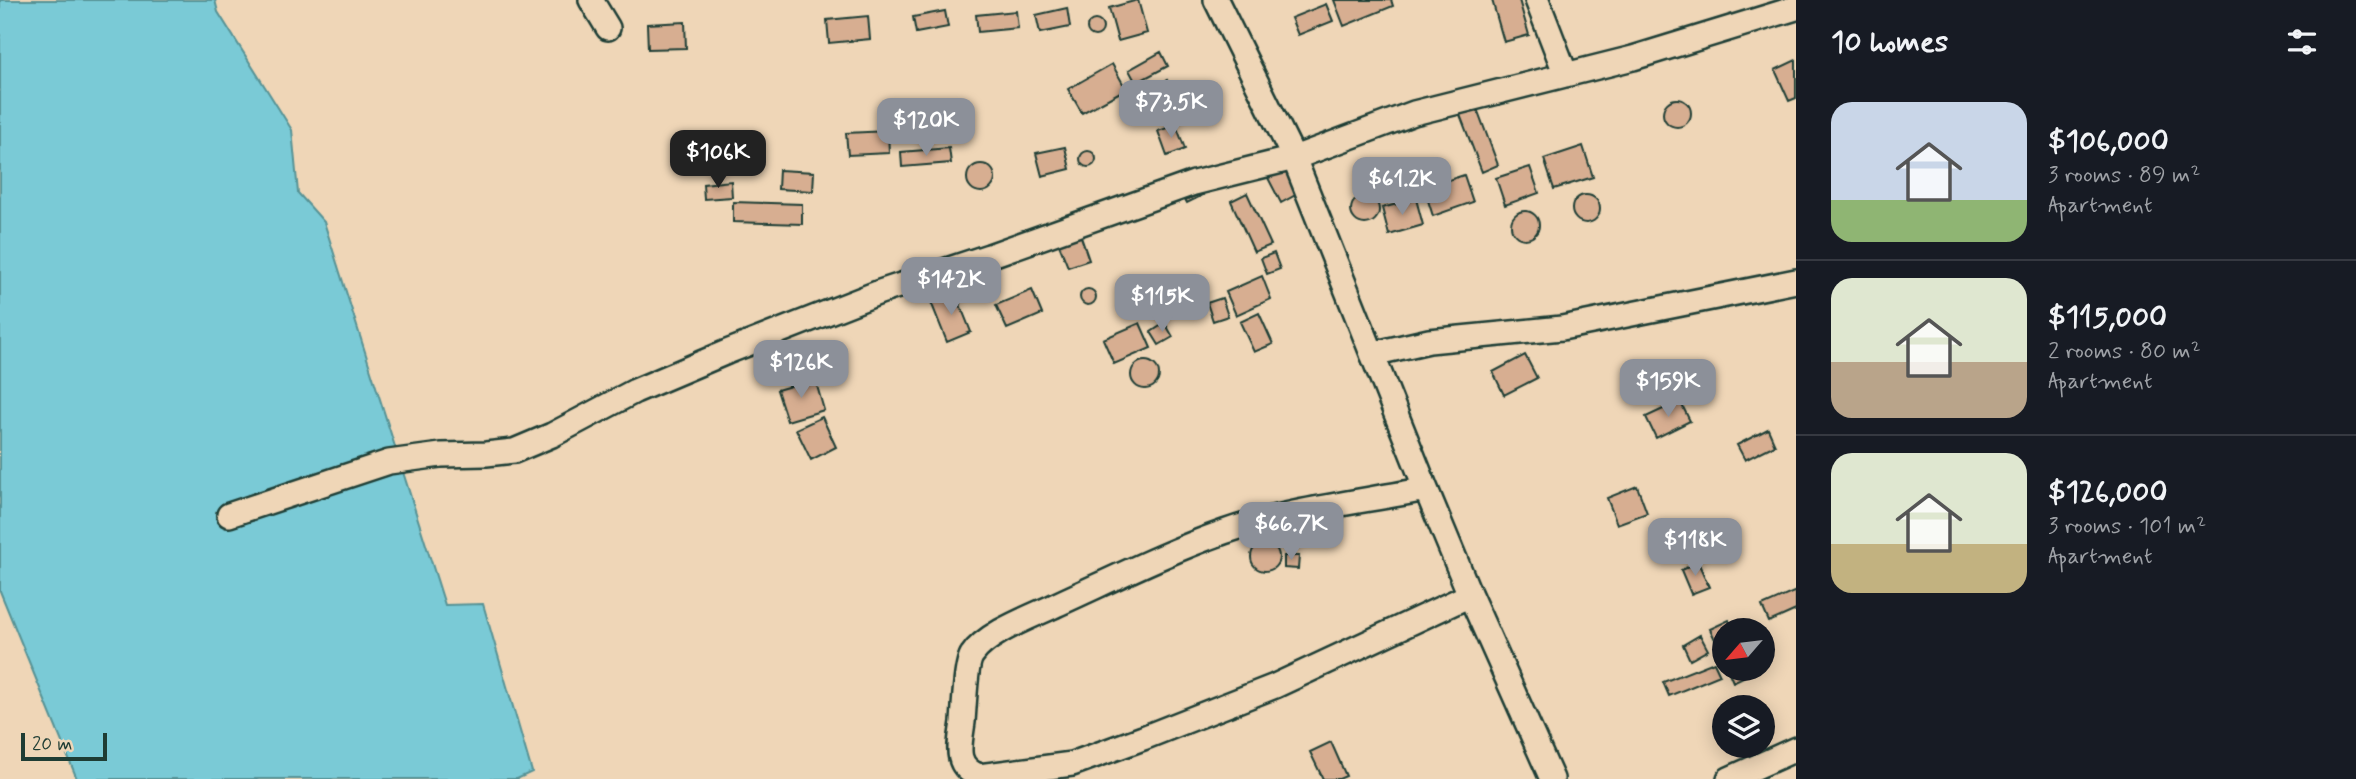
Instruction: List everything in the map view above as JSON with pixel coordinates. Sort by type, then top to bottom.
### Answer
[{"type":"street","points":[[592,0],[608,28]]},
{"type":"street","points":[[1216,0],[1294,158],[1470,595],[1552,779]]},
{"type":"street","points":[[1537,0],[1566,75]]},
{"type":"street","points":[[229,515],[389,462],[441,455],[514,451],[552,435],[635,391],[727,352],[880,292],[1194,183],[1294,158],[1414,113],[1633,58],[1796,8]]},
{"type":"street","points":[[1372,354],[1429,341],[1562,328],[1796,281]]},
{"type":"street","points":[[1426,489],[1296,514],[1226,531],[1161,557],[1013,625],[983,643],[970,656],[959,746],[963,765],[968,772],[979,776],[1072,764],[1275,686],[1470,595]]},
{"type":"street","points":[[1729,779],[1796,749]]},
{"type":"water","points":[[0,0],[215,0],[218,12],[292,130],[298,193],[324,222],[445,605],[483,604],[532,772],[517,779],[77,779],[0,591]]},
{"type":"building","points":[[1138,0],[1147,33],[1118,41],[1109,8]]},
{"type":"building","points":[[1334,0],[1391,0],[1393,6],[1344,26]]},
{"type":"building","points":[[1492,0],[1519,0],[1529,35],[1504,42]]},
{"type":"building","points":[[1326,4],[1333,21],[1298,35],[1291,18]]},
{"type":"building","points":[[1067,8],[1070,27],[1040,33],[1036,15]]},
{"type":"building","points":[[945,11],[948,27],[916,33],[913,17]]},
{"type":"building","points":[[1016,11],[1018,28],[978,32],[976,15]]},
{"type":"building","points":[[868,16],[870,39],[829,43],[827,20]]},
{"type":"building","points":[[1095,20],[1103,28],[1095,36],[1087,28]]},
{"type":"building","points":[[685,22],[686,48],[648,49],[647,24]]},
{"type":"building","points":[[1161,52],[1168,66],[1136,83],[1129,70]]},
{"type":"building","points":[[1796,60],[1796,98],[1789,101],[1775,70]]},
{"type":"building","points":[[1112,64],[1126,89],[1082,113],[1068,89]]},
{"type":"building","points":[[1167,80],[1181,106],[1162,116],[1148,91]]},
{"type":"building","points":[[1677,99],[1687,103],[1691,113],[1687,123],[1677,127],[1667,123],[1663,113],[1667,103]]},
{"type":"building","points":[[1476,106],[1498,165],[1482,172],[1459,112]]},
{"type":"building","points":[[1176,125],[1185,149],[1167,156],[1158,131]]},
{"type":"building","points":[[888,131],[889,153],[848,155],[846,133]]},
{"type":"building","points":[[1583,146],[1593,177],[1554,189],[1544,159]]},
{"type":"building","points":[[1065,147],[1070,169],[1042,176],[1036,153]]},
{"type":"building","points":[[949,148],[951,163],[902,167],[901,152]]},
{"type":"building","points":[[1088,151],[1096,159],[1088,167],[1080,159]]},
{"type":"building","points":[[981,164],[991,168],[995,178],[991,188],[981,192],[971,188],[967,178],[971,168]]},
{"type":"building","points":[[1286,167],[1299,193],[1281,203],[1267,176]]},
{"type":"building","points":[[1530,167],[1539,193],[1505,205],[1496,178]]},
{"type":"building","points":[[779,170],[814,172],[813,191],[778,189]]},
{"type":"building","points":[[1464,175],[1473,202],[1433,216],[1424,188]]},
{"type":"building","points":[[731,181],[732,197],[704,199],[703,184]]},
{"type":"building","points":[[1198,185],[1203,195],[1187,203],[1182,194]]},
{"type":"building","points":[[1247,193],[1271,245],[1254,252],[1231,201]]},
{"type":"building","points":[[1586,195],[1596,199],[1600,209],[1596,219],[1586,223],[1576,219],[1572,209],[1576,199]]},
{"type":"building","points":[[1365,196],[1375,200],[1379,210],[1375,220],[1365,224],[1355,220],[1351,210],[1355,200]]},
{"type":"building","points":[[1416,199],[1423,225],[1389,235],[1382,208]]},
{"type":"building","points":[[733,202],[802,204],[802,224],[733,222]]},
{"type":"building","points":[[1525,211],[1535,215],[1539,225],[1535,235],[1525,239],[1515,235],[1511,225],[1515,215]]},
{"type":"building","points":[[1080,234],[1089,260],[1068,267],[1058,242]]},
{"type":"building","points":[[1274,253],[1280,269],[1267,274],[1261,258]]},
{"type":"building","points":[[1262,276],[1271,299],[1236,315],[1226,292]]},
{"type":"building","points":[[1085,289],[1091,289],[1096,297],[1094,303],[1085,305],[1080,300],[1080,294]]},
{"type":"building","points":[[1032,290],[1042,314],[1007,329],[996,305]]},
{"type":"building","points":[[955,292],[971,332],[947,342],[931,302]]},
{"type":"building","points":[[1222,298],[1228,316],[1213,321],[1207,303]]},
{"type":"building","points":[[1259,313],[1273,344],[1254,352],[1240,322]]},
{"type":"building","points":[[1140,323],[1151,348],[1114,364],[1103,339]]},
{"type":"building","points":[[1165,323],[1173,337],[1159,345],[1151,332]]},
{"type":"building","points":[[790,346],[800,350],[804,360],[800,370],[790,374],[780,370],[776,360],[780,350]]},
{"type":"building","points":[[1525,355],[1537,378],[1504,395],[1493,372]]},
{"type":"building","points":[[1145,361],[1155,365],[1159,375],[1155,385],[1145,389],[1135,385],[1131,375],[1135,365]]},
{"type":"building","points":[[815,379],[824,410],[787,421],[777,390]]},
{"type":"building","points":[[1680,401],[1690,421],[1656,438],[1646,417]]},
{"type":"building","points":[[822,417],[836,447],[811,460],[796,429]]},
{"type":"building","points":[[1768,429],[1775,445],[1745,460],[1737,445]]},
{"type":"building","points":[[1637,486],[1647,513],[1617,524],[1607,498]]},
{"type":"building","points":[[1265,543],[1275,547],[1279,557],[1275,567],[1265,571],[1255,567],[1251,557],[1255,547]]},
{"type":"building","points":[[1284,556],[1299,556],[1298,569],[1284,568]]},
{"type":"building","points":[[1698,562],[1709,587],[1691,594],[1681,570]]},
{"type":"building","points":[[1796,591],[1796,610],[1775,619],[1767,618],[1762,606]]},
{"type":"building","points":[[1700,635],[1708,650],[1690,660],[1683,645]]},
{"type":"building","points":[[1712,663],[1712,678],[1669,696],[1663,682]]},
{"type":"building","points":[[1331,742],[1346,776],[1323,779],[1310,752]]}]
